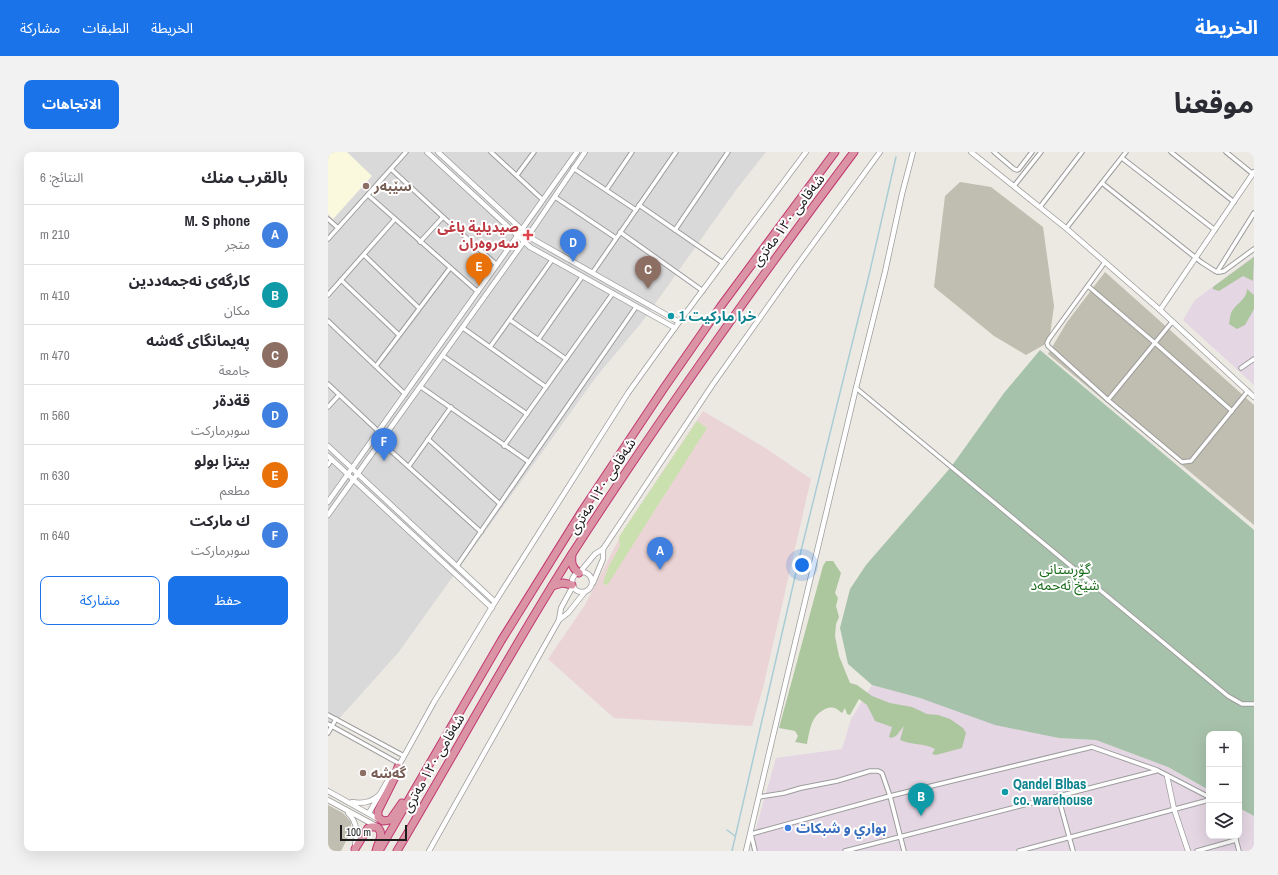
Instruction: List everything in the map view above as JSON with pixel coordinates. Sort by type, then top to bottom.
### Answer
[{"type":"highway","name":"شەقامی ١٢٠ مەتری","points":[[380,851],[501,641],[551,559],[664,388],[721,306],[835,152]]},
{"type":"highway","name":"شەقامی ١٢٠ مەتری","points":[[397,851],[572,554],[646,442],[745,299],[854,152]]},
{"type":"highway","points":[[572,554],[572,566],[575,570],[580,572]]},
{"type":"highway","points":[[552,586],[563,583],[573,586]]},
{"type":"highway","points":[[376,851],[381,837],[382,825],[378,817],[378,811],[395,778],[399,766]]},
{"type":"highway","points":[[354,850],[368,828],[371,826],[382,825],[392,818],[422,778]]},
{"type":"street","points":[[328,239],[406,152]]},
{"type":"street","points":[[427,152],[534,250],[675,328]]},
{"type":"street","points":[[438,152],[528,236],[679,322]]},
{"type":"street","points":[[491,152],[543,200]]},
{"type":"street","points":[[517,176],[534,152]]},
{"type":"street","points":[[328,502],[577,152]]},
{"type":"street","points":[[328,515],[524,242],[585,152]]},
{"type":"street","points":[[606,189],[632,152]]},
{"type":"street","points":[[593,272],[676,152]]},
{"type":"street","points":[[675,230],[728,152]]},
{"type":"street","points":[[369,813],[391,775],[399,766],[434,702],[495,602],[628,394],[679,322],[806,152]]},
{"type":"street","points":[[746,851],[885,272],[912,152]]},
{"type":"street","points":[[971,152],[1040,207],[1105,262],[1160,310],[1254,397]]},
{"type":"street","points":[[994,152],[1017,170],[1032,152]]},
{"type":"street","points":[[1014,186],[1040,152]]},
{"type":"street","points":[[1040,207],[1082,152]]},
{"type":"street","points":[[1068,226],[1126,152]]},
{"type":"street","points":[[1171,152],[1234,202]]},
{"type":"street","points":[[1160,310],[1254,173],[1226,152]]},
{"type":"street","points":[[429,851],[559,620],[561,608],[573,586],[572,582],[574,576],[580,572],[595,554],[603,549],[713,384],[796,267],[881,153]]},
{"type":"street","points":[[1122,158],[1215,230]]},
{"type":"street","points":[[1022,165],[1027,169]]},
{"type":"street","points":[[573,168],[636,210]]},
{"type":"street","points":[[391,169],[443,218],[497,265]]},
{"type":"street","points":[[1102,183],[1195,258],[1217,272],[1224,271],[1254,249]]},
{"type":"street","points":[[368,195],[478,292]]},
{"type":"street","points":[[555,197],[616,238]]},
{"type":"street","points":[[639,205],[723,263]]},
{"type":"street","points":[[1217,272],[1254,213]]},
{"type":"street","points":[[420,242],[443,218]]},
{"type":"street","points":[[328,219],[338,228]]},
{"type":"street","points":[[328,295],[395,219]]},
{"type":"street","points":[[620,232],[703,291]]},
{"type":"street","points":[[364,255],[419,308]]},
{"type":"street","points":[[490,347],[552,260]]},
{"type":"street","points":[[1105,262],[1049,339],[1047,343],[1048,346],[1108,400],[1182,462],[1191,461],[1248,392]]},
{"type":"street","points":[[376,366],[450,268]]},
{"type":"street","points":[[538,340],[582,277]]},
{"type":"street","points":[[341,280],[399,335]]},
{"type":"street","points":[[504,446],[617,286]]},
{"type":"street","points":[[1088,286],[1232,411]]},
{"type":"street","points":[[456,566],[636,307]]},
{"type":"street","points":[[510,320],[566,359]]},
{"type":"street","points":[[328,321],[405,394]]},
{"type":"street","points":[[1108,400],[1172,322]]},
{"type":"street","points":[[463,328],[546,387]]},
{"type":"street","points":[[443,356],[527,414]]},
{"type":"street","points":[[1241,368],[1254,359]]},
{"type":"street","points":[[328,384],[378,431]]},
{"type":"street","points":[[421,387],[529,462]]},
{"type":"street","points":[[856,388],[1228,696],[1242,704],[1254,704]]},
{"type":"street","points":[[328,407],[339,394]]},
{"type":"street","points":[[409,466],[451,407]]},
{"type":"street","points":[[428,440],[500,504]]},
{"type":"street","points":[[381,442],[480,532]]},
{"type":"street","points":[[328,446],[495,602]]},
{"type":"street","points":[[328,465],[330,458],[492,608]]},
{"type":"street","points":[[559,620],[568,613],[584,593],[590,589],[603,559],[603,549]]},
{"type":"street","points":[[580,572],[590,575],[593,583]]},
{"type":"street","points":[[573,586],[578,592],[584,593]]},
{"type":"street","points":[[328,715],[404,756]]},
{"type":"street","points":[[328,733],[330,725],[336,719]]},
{"type":"street","points":[[330,725],[399,766]]},
{"type":"street","points":[[751,834],[890,796],[1092,746],[1157,770],[1206,796]]},
{"type":"street","points":[[845,851],[1157,770]]},
{"type":"street","points":[[759,797],[837,781],[870,771],[878,771],[882,773],[890,796],[904,851]]},
{"type":"street","points":[[1167,776],[1174,809],[1188,851]]},
{"type":"street","points":[[329,792],[369,813],[382,825]]},
{"type":"street","points":[[346,801],[364,803],[375,799],[379,795]]},
{"type":"street","points":[[1058,796],[1073,851]]},
{"type":"street","points":[[1019,851],[1206,799]]},
{"type":"street","points":[[328,800],[349,813],[355,822],[357,832],[354,850]]},
{"type":"street","points":[[340,807],[382,825]]},
{"type":"street","points":[[751,834],[755,851]]},
{"type":"street","points":[[1197,851],[1236,840],[1239,851]]},
{"type":"shaded area","points":[[328,152],[766,152],[736,190],[642,322],[596,377],[398,653],[328,731]]},
{"type":"shaded area","points":[[330,152],[347,152],[372,176],[333,219],[328,214],[328,154]]},
{"type":"shaded area","points":[[960,182],[991,187],[1043,227],[1054,306],[1049,342],[1026,355],[994,336],[934,287],[945,196]]},
{"type":"shaded area","points":[[1254,256],[1254,385],[1183,320],[1195,300]]},
{"type":"shaded area","points":[[1105,272],[1254,405],[1254,525],[1048,354],[1067,322]]},
{"type":"shaded area","points":[[703,411],[767,449],[811,479],[763,688],[752,726],[614,718],[548,659],[585,605],[624,529]]},
{"type":"shaded area","points":[[872,685],[1059,738],[1096,740],[1168,767],[1206,788],[1206,839],[1242,839],[1242,810],[1254,816],[1254,851],[751,851],[754,835],[776,758],[842,749],[851,719]]},
{"type":"shaded area","points":[[328,805],[343,813],[351,822],[351,831],[341,851],[328,851]]},
{"type":"green space","points":[[1254,257],[1253,281],[1243,276],[1219,291],[1213,289],[1213,287]]},
{"type":"green space","points":[[1247,289],[1254,295],[1254,309],[1245,325],[1237,329],[1229,324],[1231,314],[1234,308],[1245,296]]},
{"type":"green space","name":"گۆڕستانی شێخ ئەحمەد","points":[[1040,350],[1254,530],[1254,816],[1242,810],[1242,731],[1206,731],[1206,788],[1168,767],[1096,740],[1059,738],[995,725],[920,698],[872,685],[848,664],[840,628],[850,589],[866,565],[951,467],[1004,393]]},
{"type":"green space","points":[[697,421],[707,428],[606,585],[603,583],[608,568],[620,546],[619,537]]},
{"type":"green space","points":[[826,561],[833,561],[841,573],[835,593],[838,598],[836,606],[839,617],[836,624],[835,636],[839,656],[850,683],[857,685],[872,696],[890,703],[912,707],[927,714],[938,715],[950,719],[963,728],[966,733],[962,748],[936,755],[932,754],[935,749],[931,747],[900,740],[904,726],[896,736],[891,738],[889,737],[892,727],[875,721],[867,705],[859,699],[850,715],[847,714],[845,708],[842,713],[832,708],[825,709],[820,712],[814,719],[807,744],[795,742],[798,736],[795,731],[779,728],[823,566]]},
{"type":"waterway","points":[[732,851],[800,555],[869,275],[896,157]]},
{"type":"waterway","points":[[727,830],[735,836]]},
{"type":"place","name":"سێبەر","points":[[366,186]]},
{"type":"place","name":"صيديلیة باغی سەروەران","points":[[528,235]]},
{"type":"place","name":"قةدةر","points":[[573,262]]},
{"type":"place","name":"بيتزا بولو","points":[[479,286]]},
{"type":"place","name":"پەیمانگای گەشە","points":[[648,289]]},
{"type":"place","name":"خرا ماركيت 1","points":[[671,316]]},
{"type":"place","name":"ك ماركت","points":[[384,461]]},
{"type":"place","name":"M. S phone","points":[[660,570]]},
{"type":"place","name":"گەشە","points":[[363,773]]},
{"type":"place","name":"Qandel Blbas co. warehouse","points":[[1005,792]]},
{"type":"place","name":"کارگەی نەجمەددین","points":[[921,816]]},
{"type":"place","name":"بواري و شبكات","points":[[788,828]]}]
